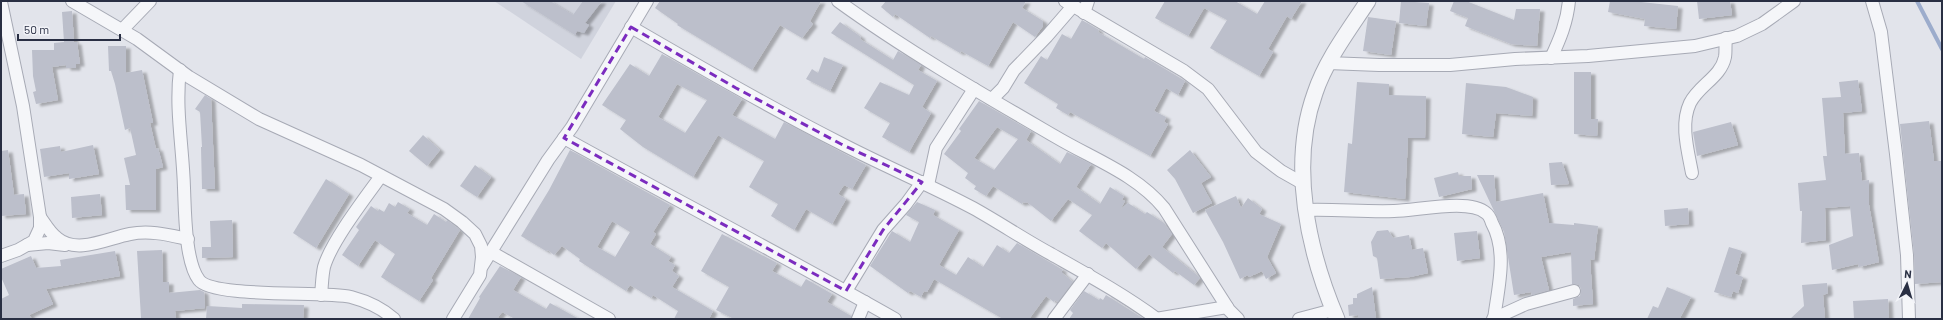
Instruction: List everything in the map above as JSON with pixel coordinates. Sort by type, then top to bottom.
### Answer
[{"type":"street","points":[[72,1],[122,30],[189,77],[260,119],[361,165],[444,209],[462,222],[475,234],[481,246],[481,267],[480,275],[453,319]]},
{"type":"street","points":[[135,1],[137,14]]},
{"type":"street","points":[[122,30],[150,1]]},
{"type":"street","points":[[481,267],[564,138],[647,1]]},
{"type":"street","points":[[838,1],[898,42],[974,89],[1061,140],[1119,170],[1155,198],[1164,208],[1227,307],[1238,319]]},
{"type":"street","points":[[1084,13],[1088,1]]},
{"type":"street","points":[[1299,319],[1335,315],[1315,250],[1306,210],[1304,146],[1307,120],[1315,93],[1328,63],[1368,1]]},
{"type":"street","points":[[1551,58],[1562,35],[1568,14],[1569,1]]},
{"type":"street","points":[[1328,63],[1379,66],[1450,65],[1588,56],[1694,46],[1737,36],[1762,24],[1794,1]]},
{"type":"street","points":[[1872,1],[1881,32],[1896,154],[1907,255],[1909,319]]},
{"type":"street","points":[[1,2],[23,106],[40,216],[38,233],[34,241],[1,256]]},
{"type":"street","points":[[992,99],[1003,88],[1014,70],[1048,36],[1069,4],[1184,71],[1208,89],[1256,152],[1281,171],[1304,184]]},
{"type":"street","points":[[631,27],[736,88],[841,144],[925,183],[986,216],[1130,299],[1157,319],[1227,307]]},
{"type":"street","points":[[1692,173],[1686,141],[1685,124],[1690,104],[1698,91],[1720,70],[1725,57],[1726,38]]},
{"type":"street","points":[[180,70],[178,86],[179,123],[188,238],[194,271],[199,281],[208,286],[230,290],[351,297],[379,308],[394,319]]},
{"type":"street","points":[[846,291],[883,230],[925,183],[936,148],[974,89]]},
{"type":"street","points":[[564,138],[895,319]]},
{"type":"street","points":[[320,295],[324,267],[331,252],[365,197],[381,176]]},
{"type":"street","points":[[1306,210],[1394,212],[1446,206],[1475,207],[1487,213],[1495,229],[1500,250],[1499,288],[1494,319]]},
{"type":"street","points":[[40,216],[57,238],[68,245]]},
{"type":"street","points":[[27,244],[48,243],[84,245],[131,234],[151,232],[188,238]]},
{"type":"street","points":[[491,252],[609,319]]},
{"type":"street","points":[[1054,319],[1088,274]]},
{"type":"street","points":[[1494,319],[1526,304],[1574,291]]},
{"type":"street","points":[[858,319],[865,302]]},
{"type":"highlighted area","points":[[631,27],[736,88],[841,144],[922,182],[883,230],[846,291],[564,138]]},
{"type":"shaded area","points":[[494,1],[616,1],[581,59]]},
{"type":"building","points":[[521,1],[550,1],[573,15],[583,1],[602,1],[585,23],[589,25],[584,33],[577,31],[575,35]]},
{"type":"building","points":[[660,1],[821,1],[810,21],[813,24],[802,38],[780,25],[752,70],[677,25],[678,24],[655,8]]},
{"type":"building","points":[[886,1],[1026,1],[1022,8],[1043,21],[1043,26],[1035,37],[1013,22],[988,66],[961,51],[960,53],[931,36],[930,38],[895,14],[893,17],[881,7]]},
{"type":"building","points":[[1165,1],[1235,1],[1257,14],[1265,1],[1302,1],[1291,19],[1287,16],[1268,49],[1273,52],[1259,76],[1210,48],[1227,20],[1204,8],[1188,36],[1155,18]]},
{"type":"building","points":[[1401,1],[1429,3],[1426,26],[1399,23]]},
{"type":"building","points":[[1454,1],[1466,1],[1514,20],[1516,9],[1540,9],[1537,46],[1511,44],[1465,26],[1468,18],[1450,11]]},
{"type":"building","points":[[1610,1],[1632,1],[1678,6],[1676,29],[1644,26],[1645,19],[1608,12]]},
{"type":"building","points":[[1697,1],[1730,1],[1732,15],[1699,19]]},
{"type":"building","points":[[72,11],[74,42],[77,42],[80,64],[76,64],[76,68],[66,68],[66,65],[52,67],[58,100],[36,104],[33,92],[36,91],[33,76],[32,50],[54,50],[54,43],[64,42],[62,12]]},
{"type":"building","points":[[1368,17],[1396,21],[1391,55],[1363,51]]},
{"type":"building","points":[[1082,20],[1099,30],[1098,32],[1144,59],[1145,57],[1185,81],[1178,95],[1166,88],[1154,111],[1166,117],[1164,122],[1168,124],[1150,156],[1070,112],[1068,115],[1056,108],[1058,104],[1024,83],[1041,56],[1047,60],[1062,34],[1071,39]]},
{"type":"building","points":[[840,22],[861,37],[860,39],[893,60],[898,51],[921,65],[918,70],[937,81],[922,107],[931,113],[909,152],[882,137],[890,123],[864,108],[880,82],[909,95],[914,85],[831,33]]},
{"type":"building","points":[[108,46],[126,46],[126,73],[142,70],[153,123],[150,123],[156,149],[158,148],[163,167],[156,169],[156,210],[126,210],[125,185],[130,185],[124,158],[136,155],[130,128],[125,130],[115,84],[111,71],[109,71]]},
{"type":"building","points":[[662,54],[742,99],[732,115],[775,139],[784,122],[866,165],[852,189],[844,185],[838,194],[846,199],[832,224],[806,209],[794,230],[771,216],[778,204],[749,187],[764,161],[718,135],[693,177],[643,147],[620,129],[626,120],[602,105],[630,64],[649,76]],"holes":[[[677,84],[707,100],[685,133],[658,117]]]},
{"type":"building","points":[[824,57],[843,65],[830,91],[806,79],[812,69],[818,73]]},
{"type":"building","points":[[1574,72],[1591,72],[1591,119],[1598,119],[1597,136],[1574,134]]},
{"type":"building","points":[[1858,80],[1862,111],[1843,113],[1845,154],[1859,153],[1862,181],[1869,180],[1869,205],[1879,262],[1859,267],[1858,264],[1832,270],[1829,245],[1853,236],[1850,206],[1825,208],[1826,240],[1801,243],[1802,211],[1800,211],[1798,183],[1826,180],[1823,156],[1827,156],[1822,98],[1841,97],[1839,82]]},
{"type":"building","points":[[1357,82],[1389,84],[1389,95],[1426,96],[1425,138],[1408,138],[1405,199],[1344,192],[1348,143],[1352,144]]},
{"type":"building","points":[[1466,83],[1506,87],[1533,97],[1532,116],[1496,113],[1493,137],[1462,134]]},
{"type":"building","points":[[205,95],[211,99],[215,189],[202,189],[200,112],[195,109]]},
{"type":"building","points":[[979,101],[1031,131],[1026,140],[1060,164],[1067,152],[1091,164],[1076,187],[1100,204],[1110,187],[1124,196],[1122,200],[1125,201],[1120,210],[1128,203],[1145,214],[1147,212],[1164,223],[1172,234],[1162,247],[1200,278],[1194,285],[1175,271],[1173,273],[1149,254],[1136,269],[1106,243],[1102,248],[1079,231],[1092,215],[1068,199],[1051,221],[1027,202],[1023,202],[1022,204],[993,186],[986,196],[974,189],[976,186],[965,178],[968,173],[944,154],[961,131],[959,129]],"holes":[[[997,127],[1018,139],[994,170],[974,158]]]},
{"type":"building","points":[[1929,121],[1934,161],[1942,161],[1942,282],[1915,284],[1914,254],[1900,124]]},
{"type":"building","points":[[1731,122],[1738,145],[1697,156],[1693,132]]},
{"type":"building","points":[[423,135],[440,150],[427,166],[409,151]]},
{"type":"building","points":[[93,145],[99,174],[69,179],[69,173],[44,177],[40,149],[60,146],[61,152]]},
{"type":"building","points":[[8,150],[14,195],[24,194],[26,214],[1,216],[1,151]]},
{"type":"building","points":[[570,150],[670,205],[653,232],[656,234],[650,244],[671,257],[668,261],[675,265],[672,271],[679,276],[672,287],[713,311],[709,319],[674,319],[678,311],[653,295],[651,298],[630,285],[626,291],[579,261],[580,259],[562,246],[554,255],[548,250],[546,251],[521,236],[549,190]],"holes":[[[612,221],[630,232],[615,257],[597,247]]]},
{"type":"building","points":[[1190,150],[1211,177],[1201,183],[1212,203],[1193,213],[1175,179],[1167,170]]},
{"type":"building","points":[[1562,162],[1569,184],[1551,185],[1549,163]]},
{"type":"building","points":[[475,165],[491,177],[477,197],[460,186]]},
{"type":"building","points":[[1458,172],[1459,176],[1471,176],[1472,189],[1439,197],[1434,178]]},
{"type":"building","points":[[1477,175],[1494,175],[1496,202],[1543,193],[1549,223],[1574,225],[1574,223],[1598,226],[1594,260],[1590,259],[1593,304],[1573,306],[1573,299],[1580,296],[1581,289],[1579,285],[1572,284],[1571,252],[1541,257],[1549,290],[1532,295],[1531,292],[1514,295],[1504,232]]},
{"type":"building","points":[[326,179],[349,194],[316,248],[293,233]]},
{"type":"building","points":[[100,194],[102,215],[72,218],[71,197]]},
{"type":"building","points":[[1236,196],[1241,208],[1248,198],[1262,209],[1259,214],[1281,224],[1267,257],[1276,273],[1266,279],[1262,271],[1240,279],[1223,242],[1205,210]]},
{"type":"building","points":[[398,202],[410,209],[407,213],[427,225],[434,214],[446,222],[447,220],[460,230],[431,278],[433,280],[419,301],[381,277],[395,254],[375,240],[358,266],[342,255],[359,230],[356,227],[371,206],[378,211],[379,209],[384,212],[389,203],[395,207]]},
{"type":"building","points":[[917,202],[935,210],[933,215],[959,230],[939,265],[956,275],[968,257],[983,267],[997,245],[1009,253],[1017,243],[1063,270],[1061,272],[1073,282],[1058,302],[1055,300],[1054,302],[1046,296],[1029,319],[1003,319],[934,279],[927,292],[924,291],[921,297],[910,291],[908,293],[870,266],[892,231],[910,242],[919,222],[906,215]]},
{"type":"building","points":[[1688,208],[1689,224],[1665,226],[1664,210]]},
{"type":"building","points":[[232,220],[233,257],[202,258],[202,247],[211,247],[210,221]]},
{"type":"building","points":[[1388,230],[1393,238],[1409,235],[1412,250],[1423,248],[1428,273],[1410,277],[1380,279],[1377,258],[1373,256],[1371,242],[1377,231]]},
{"type":"building","points":[[1477,231],[1480,258],[1457,261],[1454,233]]},
{"type":"building","points":[[722,234],[777,263],[772,271],[801,287],[806,279],[832,294],[827,302],[851,316],[851,319],[734,319],[716,310],[729,287],[701,271]]},
{"type":"building","points":[[1729,247],[1742,251],[1735,274],[1743,277],[1738,293],[1733,291],[1731,297],[1714,292]]},
{"type":"building","points":[[162,250],[163,282],[169,282],[169,293],[200,290],[204,292],[205,308],[175,311],[176,319],[141,318],[137,251]]},
{"type":"building","points":[[115,251],[120,276],[46,289],[53,304],[29,315],[32,319],[1,319],[1,299],[9,295],[1,277],[1,269],[31,256],[36,268],[61,266],[60,260]]},
{"type":"building","points":[[500,266],[521,277],[513,290],[546,309],[550,303],[579,319],[515,319],[502,312],[497,319],[468,319],[480,298],[479,297]]},
{"type":"building","points":[[1827,283],[1828,293],[1823,295],[1825,319],[1790,319],[1804,306],[1802,285]]},
{"type":"building","points":[[1372,287],[1376,319],[1358,319],[1358,315],[1349,316],[1348,305],[1353,304],[1353,298],[1357,298],[1357,294]]},
{"type":"building","points":[[1667,287],[1691,297],[1680,318],[1682,319],[1647,319],[1653,306],[1658,308]]},
{"type":"building","points":[[1084,291],[1099,300],[1100,298],[1103,300],[1106,295],[1144,319],[1069,319],[1073,313],[1070,310]]},
{"type":"building","points":[[1888,299],[1889,319],[1854,319],[1853,301]]},
{"type":"building","points":[[242,304],[304,305],[303,319],[206,319],[207,306],[242,308]]},
{"type":"waterway","points":[[1917,1],[1942,49]]}]
